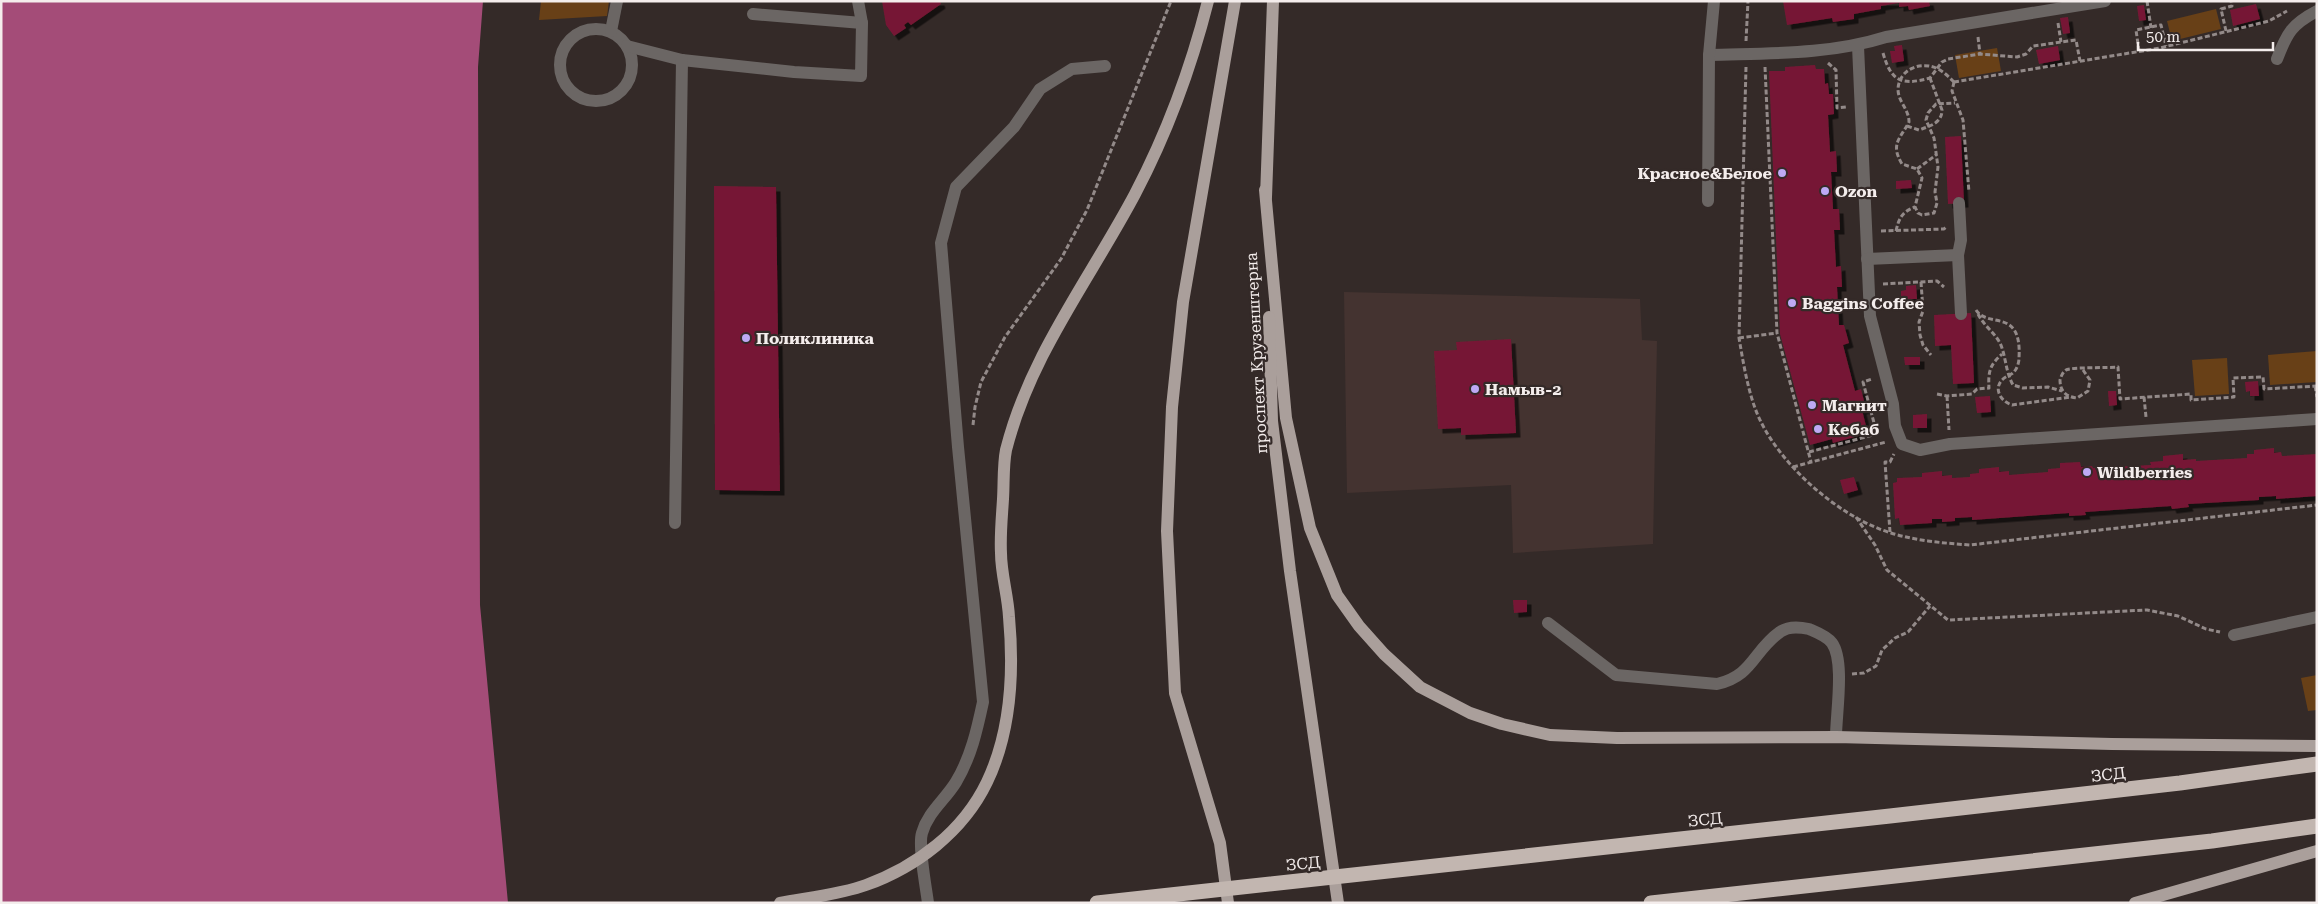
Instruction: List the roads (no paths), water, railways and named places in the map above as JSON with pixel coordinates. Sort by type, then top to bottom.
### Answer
[{"type":"highway","name":"ЗСД","points":[[1097,903],[2180,783],[2317,764]]},
{"type":"highway","points":[[1650,903],[2212,841],[2317,826]]},
{"type":"main road","points":[[780,903],[864,886],[908,865],[942,842],[966,814],[987,782],[1000,744],[1010,700],[1011,658],[1009,617],[1001,554],[1006,452],[1025,394],[1048,342],[1135,194],[1167,127],[1200,35],[1208,1]]},
{"type":"main road","points":[[1228,903],[1220,842],[1175,693],[1168,531],[1172,407],[1183,302],[1235,1]]},
{"type":"main road","name":"проспект Крузенштерна","points":[[1273,1],[1265,190],[1272,421],[1290,571],[1338,903]]},
{"type":"main road","points":[[1265,190],[1286,418],[1310,528],[1337,594],[1359,626],[1384,654],[1420,687],[1470,713],[1502,724],[1550,735],[1617,738],[1836,737],[2102,744],[2317,746]]},
{"type":"main road","points":[[2136,903],[2317,851]]},
{"type":"street","points":[[611,31],[617,1]]},
{"type":"street","points":[[628,46],[632,57],[629,79],[623,89],[614,96],[592,101],[581,98],[564,83],[560,72],[560,61],[566,45],[578,33],[588,29],[600,28],[611,31],[628,46],[682,60],[794,72],[861,76],[862,23],[858,1]]},
{"type":"street","points":[[1708,201],[1709,55],[1714,1]]},
{"type":"street","points":[[1709,55],[1833,50],[1858,46],[1879,39],[2105,1]]},
{"type":"street","points":[[2276,59],[2286,35],[2299,20],[2317,11]]},
{"type":"street","points":[[753,14],[862,23]]},
{"type":"street","points":[[1858,46],[1870,316],[1893,404],[1898,437],[1902,444],[1920,450],[1950,444],[2317,419]]},
{"type":"street","points":[[675,523],[682,60]]},
{"type":"street","points":[[928,903],[921,836],[927,819],[937,804],[955,784],[967,761],[977,731],[983,702],[940,243],[956,187],[1014,127],[1040,89],[1072,69],[1105,66]]},
{"type":"street","points":[[1961,314],[1958,254],[1962,203]]},
{"type":"street","points":[[1867,259],[1958,254]]},
{"type":"street","points":[[2234,634],[2317,617]]},
{"type":"street","points":[[1548,623],[1616,675],[1717,684],[1730,681],[1744,673],[1767,644],[1782,631],[1800,626],[1818,632],[1832,642],[1837,659],[1836,737]]},
{"type":"place","name":"Красное&Белое","points":[[1782,173]]},
{"type":"place","name":"Ozon","points":[[1825,191]]},
{"type":"place","name":"Baggins Coffee","points":[[1792,303]]},
{"type":"place","name":"Поликлиника","points":[[746,338]]},
{"type":"place","name":"Намыв-2","points":[[1475,389]]},
{"type":"place","name":"Магнит","points":[[1812,405]]},
{"type":"place","name":"Кебаб","points":[[1818,429]]},
{"type":"place","name":"Wildberries","points":[[2087,472]]}]
